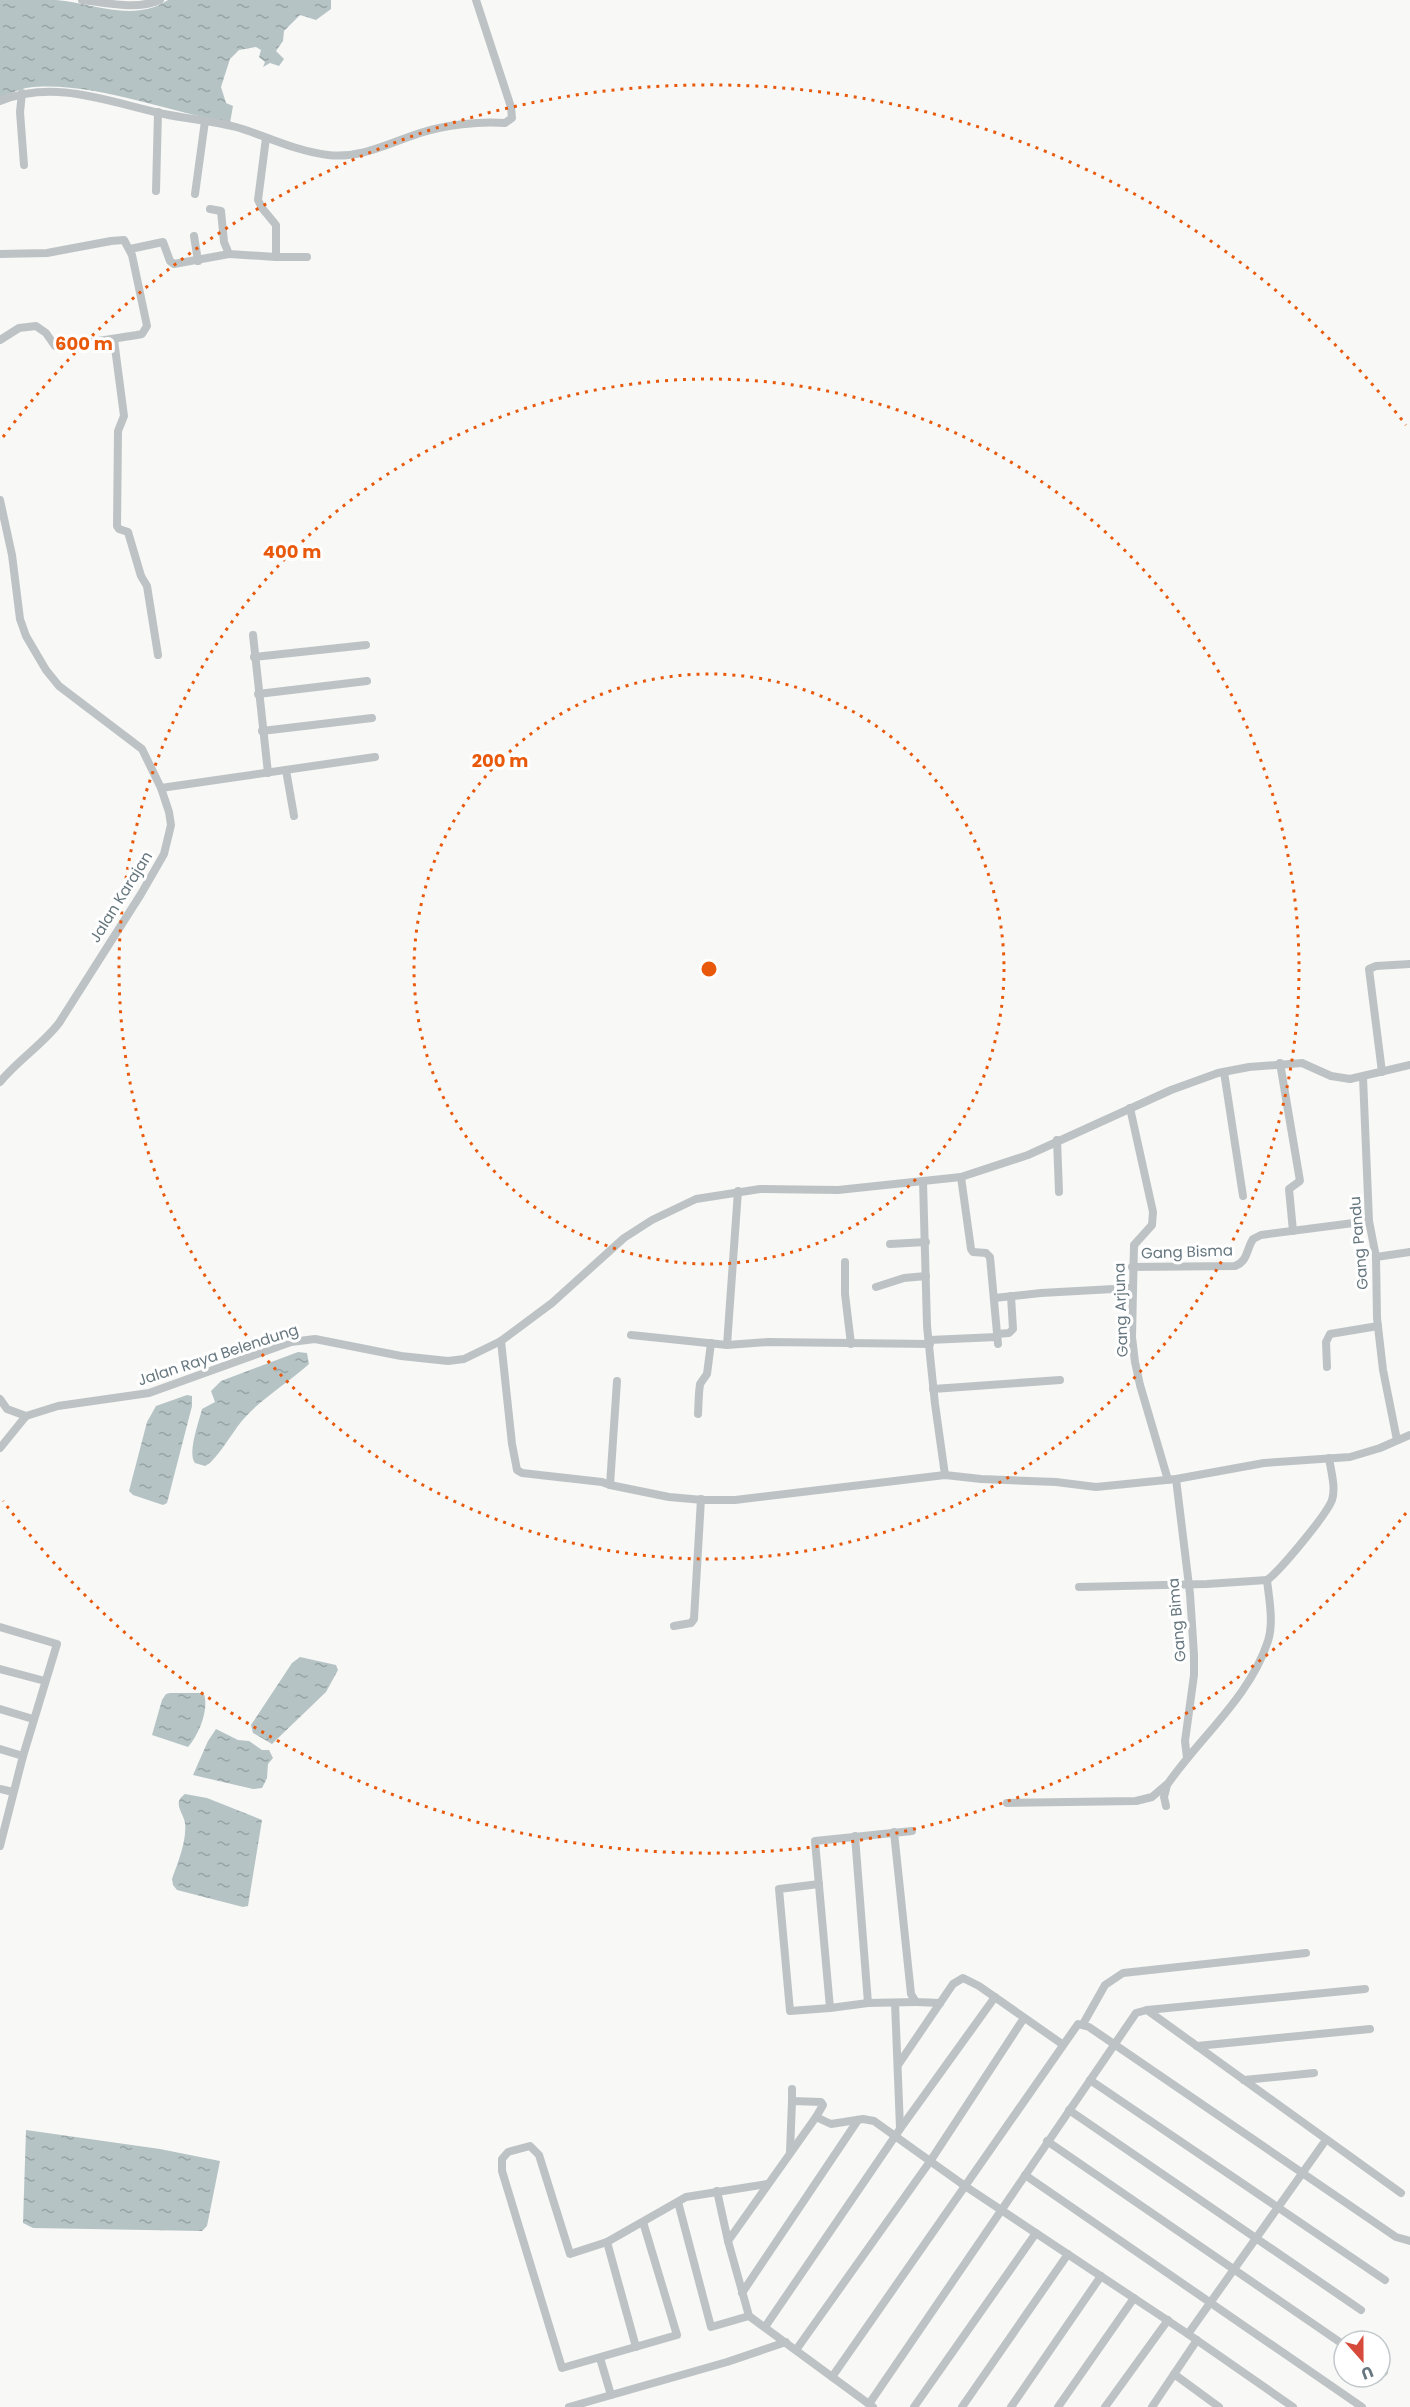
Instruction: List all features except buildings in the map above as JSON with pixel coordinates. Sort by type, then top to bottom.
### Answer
[{"type":"street","points":[[82,0],[110,4],[141,4],[160,0]]},
{"type":"street","points":[[0,101],[22,93],[52,90],[237,127],[307,151],[342,155],[375,150],[437,129],[509,121],[512,114],[511,107],[476,0]]},
{"type":"street","points":[[22,93],[20,112],[24,165]]},
{"type":"street","points":[[156,191],[158,112]]},
{"type":"street","points":[[195,194],[204,121]]},
{"type":"street","points":[[266,138],[258,200],[276,225],[276,257]]},
{"type":"street","points":[[210,209],[221,211],[224,242],[229,254]]},
{"type":"street","points":[[194,236],[198,261]]},
{"type":"street","points":[[0,254],[48,253],[124,240],[130,249],[147,326],[142,334],[59,347],[55,346],[46,333],[36,326],[19,328],[0,340]]},
{"type":"street","points":[[130,249],[163,242],[170,261],[174,264],[229,254],[307,256]]},
{"type":"street","points":[[114,340],[124,416],[118,431],[117,526],[119,529],[128,531],[141,576],[147,586],[158,655]]},
{"type":"street","name":"Jalan Karajan","points":[[0,500],[12,555],[20,619],[30,643],[46,670],[59,686],[141,748],[161,788],[171,825],[164,854],[59,1023],[0,1082]]},
{"type":"street","points":[[253,635],[268,773]]},
{"type":"street","points":[[254,657],[366,645]]},
{"type":"street","points":[[258,694],[367,681]]},
{"type":"street","points":[[262,731],[372,718]]},
{"type":"street","points":[[161,788],[375,757]]},
{"type":"street","points":[[286,770],[294,816]]},
{"type":"street","points":[[1382,1072],[1370,969],[1376,966],[1410,964]]},
{"type":"street","points":[[1280,1063],[1300,1181],[1289,1189],[1293,1231]]},
{"type":"street","name":"Jalan Raya Belendung","points":[[26,1416],[58,1406],[149,1393],[291,1342],[303,1340],[315,1340],[401,1356],[448,1361],[464,1359],[501,1341],[552,1303],[624,1238],[652,1220],[696,1199],[738,1191],[792,1188],[838,1190],[961,1177],[1028,1155],[1171,1090],[1224,1072],[1280,1063],[1308,1065],[1340,1079],[1363,1077],[1410,1065]]},
{"type":"street","points":[[1224,1072],[1243,1196]]},
{"type":"street","name":"Gang Pandu","points":[[1363,1077],[1369,1221],[1376,1257],[1378,1326],[1383,1370],[1397,1440]]},
{"type":"street","name":"Gang Arjuna","points":[[1130,1108],[1153,1212],[1152,1225],[1134,1245],[1132,1337],[1140,1385],[1172,1480]]},
{"type":"street","points":[[1058,1140],[1059,1192]]},
{"type":"street","points":[[961,1177],[971,1249],[975,1253],[989,1254],[997,1338]]},
{"type":"street","points":[[923,1181],[929,1342],[945,1475]]},
{"type":"street","points":[[728,1345],[738,1191]]},
{"type":"street","name":"Gang Bisma","points":[[1132,1267],[1234,1266],[1243,1261],[1250,1243],[1256,1237],[1369,1221]]},
{"type":"street","points":[[890,1244],[926,1242]]},
{"type":"street","points":[[1376,1257],[1410,1252]]},
{"type":"street","points":[[844,1263],[851,1344]]},
{"type":"street","points":[[876,1287],[904,1278],[926,1276]]},
{"type":"street","points":[[994,1298],[1132,1288]]},
{"type":"street","points":[[631,1335],[728,1345],[768,1342],[851,1344],[929,1342],[997,1338],[1013,1329],[1011,1296]]},
{"type":"street","points":[[1327,1367],[1326,1342],[1330,1334],[1378,1326]]},
{"type":"street","points":[[501,1341],[517,1470],[522,1473],[602,1482],[669,1497],[735,1500],[945,1475],[1056,1482],[1096,1487],[1172,1480],[1264,1463],[1360,1455],[1410,1435]]},
{"type":"street","points":[[698,1414],[700,1384],[707,1374],[711,1343]]},
{"type":"street","points":[[933,1389],[1060,1380]]},
{"type":"street","points":[[610,1485],[617,1381]]},
{"type":"street","points":[[0,1400],[7,1409],[26,1416],[0,1448]]},
{"type":"street","points":[[1079,1587],[1267,1580],[1308,1534],[1332,1501],[1333,1486],[1329,1458]]},
{"type":"street","name":"Gang Bima","points":[[1172,1480],[1189,1584],[1194,1665],[1185,1741],[1187,1758]]},
{"type":"street","points":[[674,1626],[691,1623],[694,1619],[701,1499]]},
{"type":"street","points":[[1007,1803],[1136,1801],[1152,1797],[1167,1785],[1246,1685],[1263,1652],[1270,1625],[1267,1580]]},
{"type":"street","points":[[0,1628],[57,1644],[22,1756],[1,1842]]},
{"type":"street","points":[[0,1669],[45,1682]]},
{"type":"street","points":[[0,1709],[33,1719]]},
{"type":"street","points":[[0,1749],[22,1756]]},
{"type":"street","points":[[1166,1806],[1164,1797],[1167,1785]]},
{"type":"street","points":[[0,1789],[13,1792]]},
{"type":"street","points":[[830,2008],[814,1841],[912,1831]]},
{"type":"street","points":[[894,1832],[911,1994],[916,2002]]},
{"type":"street","points":[[855,1836],[868,2003]]},
{"type":"street","points":[[819,1884],[779,1889],[790,2011],[868,2003],[940,2003]]},
{"type":"street","points":[[832,2377],[1062,2044],[1075,2026],[1083,2024],[1105,1985],[1123,1973],[1306,1953]]},
{"type":"street","points":[[898,2065],[953,1984],[963,1978],[970,1979],[1062,2044]]},
{"type":"street","points":[[717,2191],[749,2316],[871,2406],[1136,2013],[1147,2010],[1365,1989]]},
{"type":"street","points":[[765,2327],[898,2132],[995,1996]]},
{"type":"street","points":[[895,2003],[898,2132]]},
{"type":"street","points":[[1147,2010],[1401,2193]]},
{"type":"street","points":[[795,2350],[931,2160],[1024,2018]]},
{"type":"street","points":[[1083,2024],[1396,2237],[1410,2241]]},
{"type":"street","points":[[1197,2046],[1370,2029]]},
{"type":"street","points":[[1244,2080],[1314,2073]]},
{"type":"street","points":[[1090,2080],[1385,2280]]},
{"type":"street","points":[[790,2153],[792,2089]]},
{"type":"street","points":[[728,2241],[823,2105],[821,2102],[792,2101]]},
{"type":"street","points":[[1069,2110],[1254,2239],[1361,2310]]},
{"type":"street","points":[[816,2117],[831,2124],[872,2120],[898,2132],[964,2186],[1168,2320],[1293,2407]]},
{"type":"street","points":[[742,2293],[858,2120]]},
{"type":"street","points":[[1047,2142],[1332,2337]]},
{"type":"street","points":[[1188,2334],[1323,2144]]},
{"type":"street","points":[[643,2222],[677,2335],[562,2368],[502,2171],[502,2158],[508,2152],[530,2146],[539,2155],[570,2254],[608,2242],[686,2197],[767,2184]]},
{"type":"street","points":[[1025,2175],[1209,2304],[1362,2407]]},
{"type":"street","points":[[678,2202],[711,2327],[749,2316]]},
{"type":"street","points":[[914,2407],[1036,2233]]},
{"type":"street","points":[[608,2242],[636,2347]]},
{"type":"street","points":[[962,2407],[1068,2254]]},
{"type":"street","points":[[1011,2407],[1101,2276]]},
{"type":"street","points":[[1058,2407],[1134,2298]]},
{"type":"street","points":[[1105,2407],[1168,2320]]},
{"type":"street","points":[[1152,2407],[1197,2340]]},
{"type":"street","points":[[569,2407],[786,2343]]},
{"type":"street","points":[[600,2358],[611,2395]]},
{"type":"street","points":[[1174,2374],[1219,2407]]},
{"type":"water","points":[[0,0],[56,0],[127,11],[155,7],[168,0],[331,0],[331,9],[316,20],[300,15],[284,31],[283,41],[276,51],[284,59],[279,66],[270,63],[263,67],[265,62],[259,57],[261,50],[256,47],[239,50],[230,59],[221,87],[226,103],[233,106],[230,123],[128,98],[74,88],[49,86],[26,88],[0,98]]},
{"type":"water","points":[[298,1352],[307,1353],[309,1364],[248,1414],[210,1463],[205,1466],[195,1463],[192,1452],[196,1429],[202,1409],[215,1402],[211,1391],[221,1381]]},
{"type":"water","points":[[187,1395],[192,1396],[192,1406],[167,1503],[163,1505],[133,1495],[129,1491],[147,1422],[156,1406]]},
{"type":"water","points":[[300,1657],[336,1665],[338,1670],[326,1692],[272,1744],[253,1733],[251,1725],[292,1663]]},
{"type":"water","points":[[166,1694],[204,1694],[205,1707],[202,1722],[188,1747],[152,1735],[162,1700]]},
{"type":"water","points":[[216,1729],[238,1740],[249,1741],[262,1750],[269,1750],[273,1758],[268,1764],[267,1778],[262,1788],[253,1789],[193,1775]]},
{"type":"water","points":[[185,1794],[207,1798],[262,1820],[248,1906],[243,1907],[177,1890],[173,1885],[172,1879],[185,1837],[185,1823],[179,1808],[179,1801]]},
{"type":"water","points":[[26,2130],[160,2149],[220,2161],[207,2226],[202,2231],[33,2228],[23,2223]]}]
